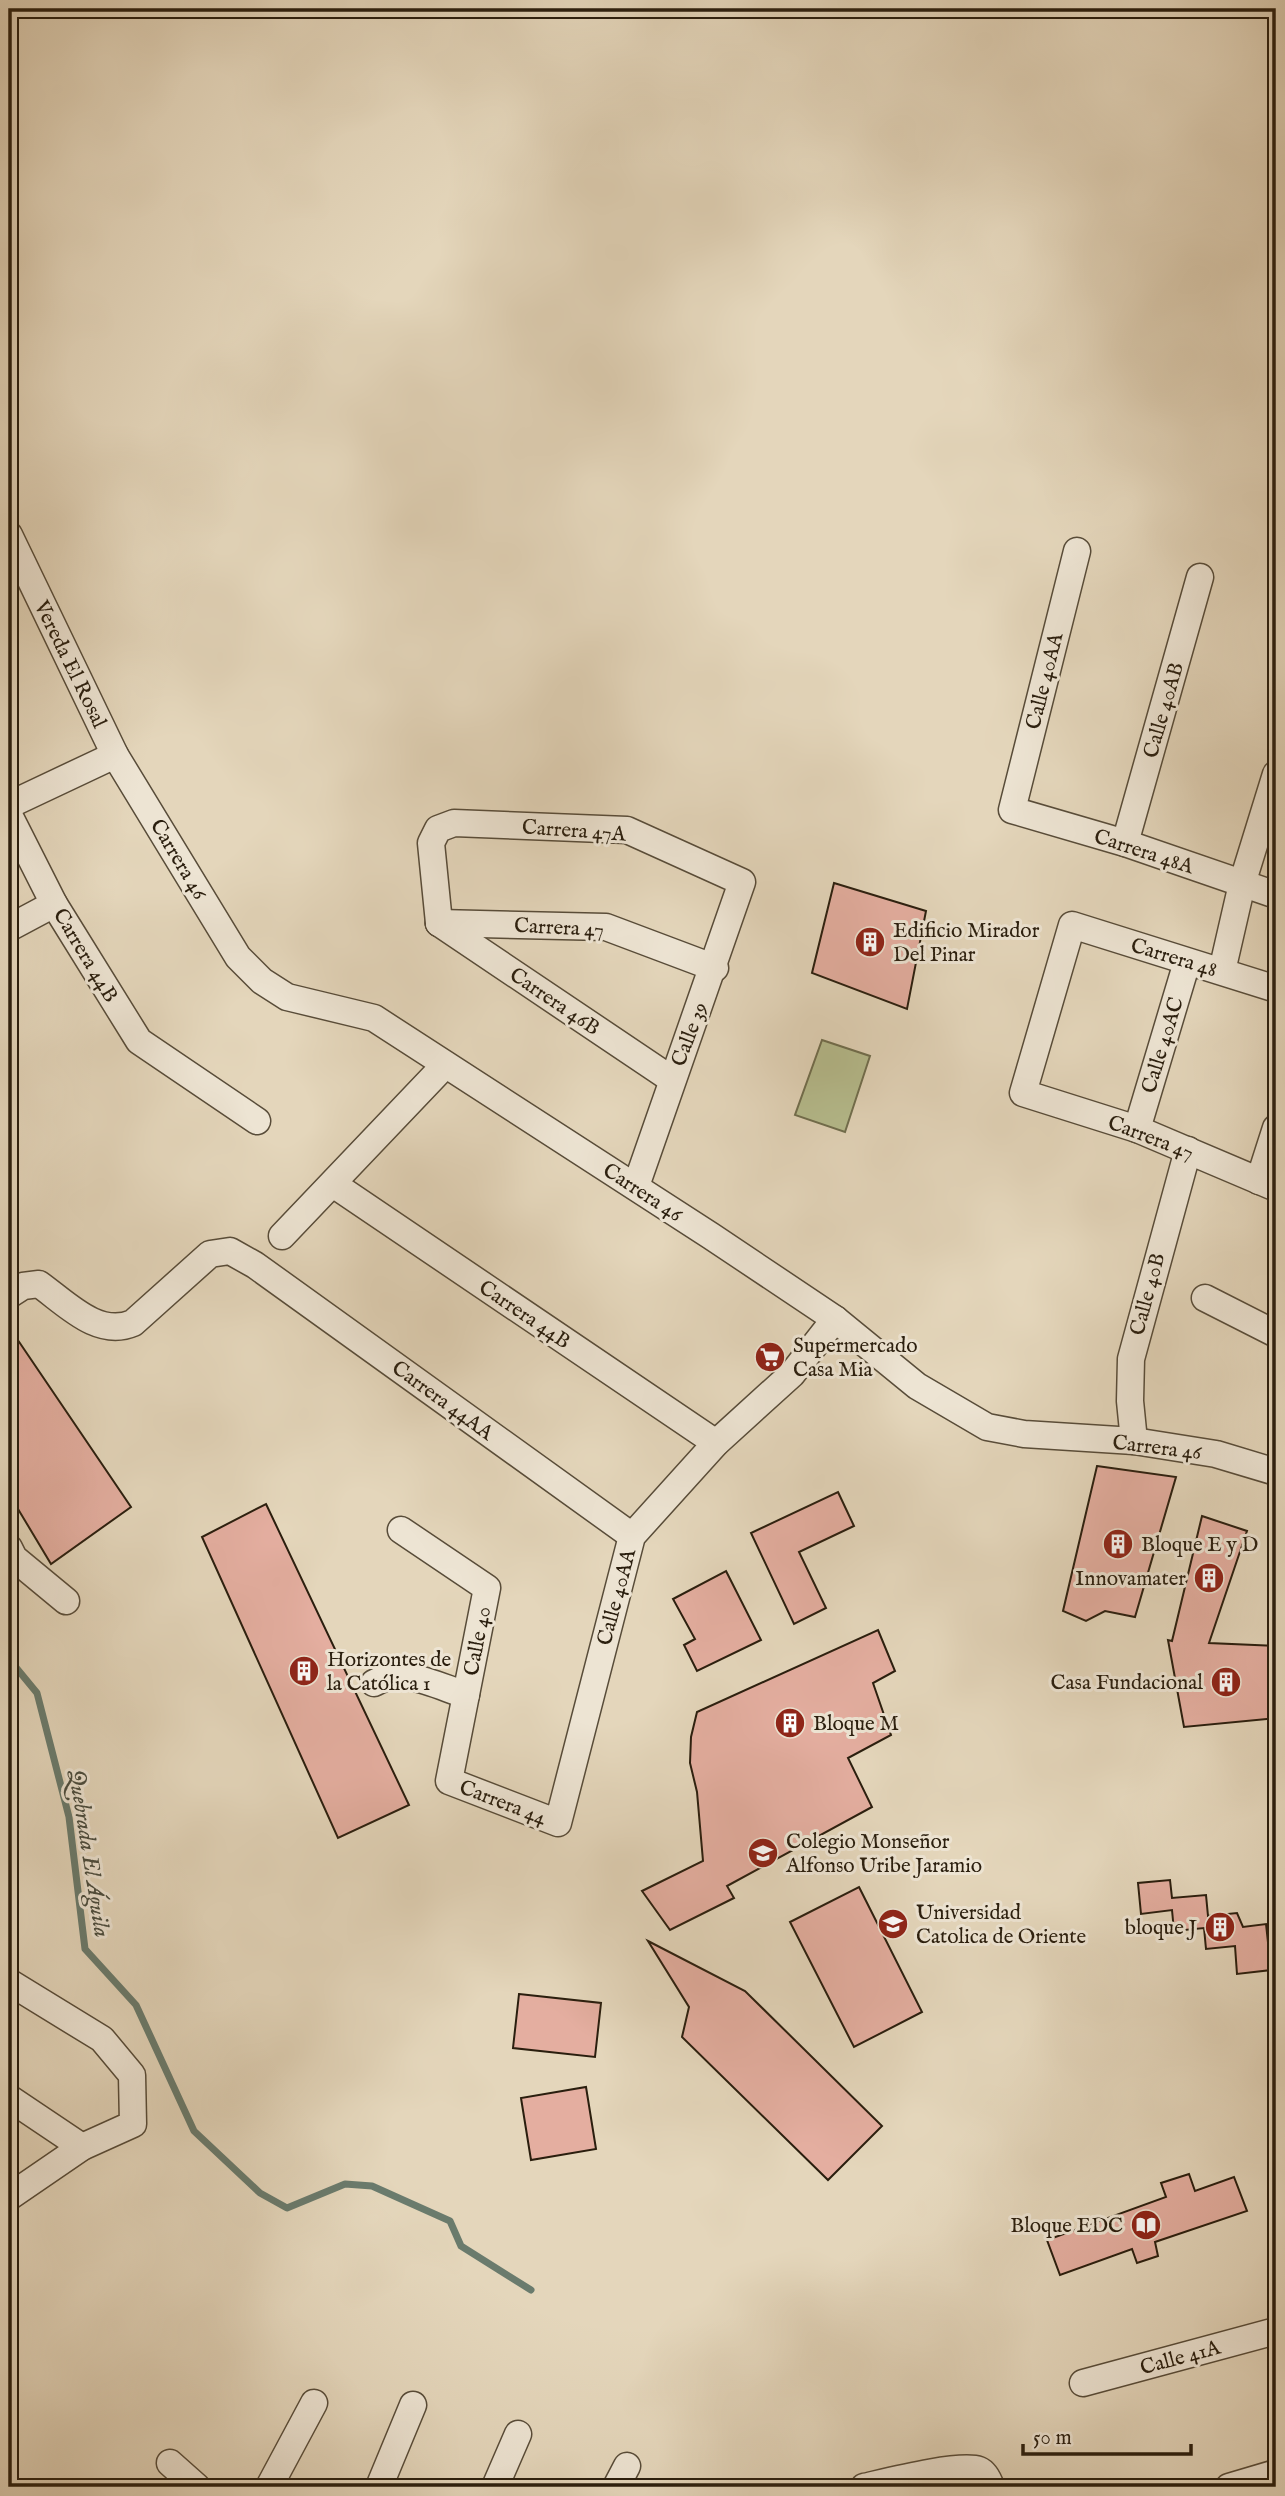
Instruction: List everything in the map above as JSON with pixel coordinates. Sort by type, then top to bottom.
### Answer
[{"type":"street","name":"Vereda El Rosal","points":[[9,535],[115,755]]},
{"type":"street","name":"Calle 40AA","points":[[1012,810],[1077,551]]},
{"type":"street","name":"Calle 40AB","points":[[1125,843],[1200,577]]},
{"type":"street","points":[[9,805],[115,755]]},
{"type":"street","name":"Carrera 46","points":[[115,755],[238,957],[262,981],[287,997],[374,1018],[444,1066],[636,1186],[835,1319],[917,1385],[987,1427],[1024,1434],[1134,1441],[1216,1454],[1276,1472]]},
{"type":"street","points":[[1222,971],[1242,884],[1276,774]]},
{"type":"street","name":"Carrera 48A","points":[[1012,810],[1125,843],[1276,895]]},
{"type":"street","name":"Carrera 44B","points":[[9,815],[54,904],[139,1041],[257,1121]]},
{"type":"street","name":"Carrera 47A","points":[[439,923],[431,843],[439,829],[454,823],[627,830],[742,882]]},
{"type":"street","name":"Calle 39","points":[[636,1186],[671,1079],[715,968],[742,882]]},
{"type":"street","points":[[9,928],[54,904]]},
{"type":"street","name":"Carrera 47","points":[[439,923],[606,927],[715,968]]},
{"type":"street","name":"Carrera 46B","points":[[439,923],[671,1079]]},
{"type":"street","name":"Carrera 48","points":[[1023,1093],[1072,925],[1276,989]]},
{"type":"street","name":"Calle 40AC","points":[[1137,1129],[1187,962]]},
{"type":"street","points":[[282,1237],[444,1066]]},
{"type":"street","name":"Carrera 47","points":[[1023,1093],[1137,1129],[1268,1185]]},
{"type":"street","points":[[1268,1185],[1276,1128]]},
{"type":"street","name":"Calle 40B","points":[[1134,1441],[1130,1401],[1131,1359],[1188,1150]]},
{"type":"street","name":"Carrera 44B","points":[[333,1184],[716,1443]]},
{"type":"street","name":"Carrera 44AA","points":[[9,1295],[23,1286],[39,1284],[96,1324],[110,1329],[123,1328],[133,1323],[210,1254],[230,1251],[255,1265],[632,1536]]},
{"type":"street","points":[[1205,1298],[1276,1334]]},
{"type":"street","name":"Calle 40AA","points":[[558,1823],[632,1536],[716,1443],[792,1374],[835,1319]]},
{"type":"street","name":"Calle 40","points":[[401,1530],[487,1588],[449,1781]]},
{"type":"street","points":[[9,1548],[14,1558],[66,1601]]},
{"type":"street","name":"Calle 40","points":[[374,1683],[387,1675],[399,1674],[466,1695]]},
{"type":"street","name":"Carrera 44","points":[[449,1781],[558,1823]]},
{"type":"street","points":[[9,1982],[102,2039],[132,2075],[133,2124],[82,2147],[9,2197]]},
{"type":"street","points":[[9,2098],[82,2147]]},
{"type":"street","name":"Calle 41A","points":[[1083,2383],[1276,2331]]},
{"type":"street","points":[[269,2487],[314,2403]]},
{"type":"street","points":[[379,2487],[414,2405]]},
{"type":"street","points":[[495,2487],[518,2434]]},
{"type":"street","points":[[170,2463],[197,2487]]},
{"type":"street","points":[[1229,2487],[1276,2473]]},
{"type":"street","points":[[864,2487],[914,2476],[986,2479]]},
{"type":"green space","points":[[822,1040],[870,1056],[845,1132],[795,1115]]},
{"type":"building","name":"Edificio Mirador Del Pinar","points":[[834,883],[926,911],[907,1009],[812,973]]},
{"type":"building","points":[[9,1327],[131,1507],[51,1564],[9,1494]]},
{"type":"building","name":"Bloque E y D","points":[[1097,1466],[1176,1477],[1135,1617],[1105,1611],[1086,1621],[1063,1611]]},
{"type":"building","points":[[838,1492],[854,1526],[799,1552],[826,1608],[794,1624],[751,1533]]},
{"type":"building","name":"Horizontes de la Católica 1","points":[[266,1504],[409,1805],[338,1838],[202,1537]]},
{"type":"building","name":"Casa Fundacional","points":[[1202,1516],[1247,1531],[1209,1643],[1276,1646],[1276,1718],[1184,1727],[1168,1640],[1172,1641]]},
{"type":"building","points":[[726,1571],[761,1640],[697,1671],[684,1645],[695,1639],[673,1599]]},
{"type":"building","name":"Bloque M","points":[[878,1630],[895,1671],[873,1683],[891,1735],[848,1758],[872,1807],[727,1886],[734,1898],[670,1930],[642,1891],[703,1861],[697,1792],[690,1763],[691,1737],[697,1712]]},
{"type":"building","name":"bloque J","points":[[1170,1880],[1172,1898],[1206,1895],[1208,1916],[1237,1913],[1243,1927],[1266,1924],[1271,1970],[1237,1974],[1235,1946],[1206,1949],[1204,1928],[1174,1931],[1172,1910],[1141,1914],[1138,1883]]},
{"type":"building","points":[[859,1887],[922,2012],[854,2047],[790,1922]]},
{"type":"building","points":[[648,1941],[745,1991],[882,2126],[828,2180],[682,2037],[689,2007]]},
{"type":"building","points":[[519,1994],[601,2003],[595,2057],[513,2048]]},
{"type":"building","points":[[586,2087],[596,2149],[531,2160],[521,2098]]},
{"type":"building","name":"Bloque EDC","points":[[1189,2174],[1195,2191],[1234,2177],[1247,2211],[1155,2242],[1158,2256],[1137,2263],[1132,2249],[1060,2275],[1047,2240],[1166,2197],[1161,2183]]},
{"type":"waterway","name":"Quebrada El Águila","points":[[9,1659],[37,1693],[69,1817],[85,1949],[136,2005],[194,2131],[260,2193],[287,2208],[345,2184],[372,2186],[450,2221],[461,2246],[531,2290]]},
{"type":"place","name":"Edificio Mirador Del Pinar","points":[[870,942]]},
{"type":"place","name":"Supermercado Casa Mia","points":[[770,1357]]},
{"type":"place","name":"Bloque E y D","points":[[1118,1544]]},
{"type":"place","name":"Innovamater","points":[[1209,1578]]},
{"type":"place","name":"Horizontes de la Católica 1","points":[[304,1671]]},
{"type":"place","name":"Casa Fundacional","points":[[1226,1682]]},
{"type":"place","name":"Bloque M","points":[[790,1723]]},
{"type":"place","name":"Colegio Monseñor Alfonso Uribe Jaramio","points":[[763,1853]]},
{"type":"place","name":"Universidad Catolica de Oriente","points":[[893,1924]]},
{"type":"place","name":"bloque J","points":[[1220,1927]]},
{"type":"place","name":"Bloque EDC","points":[[1146,2225]]}]
